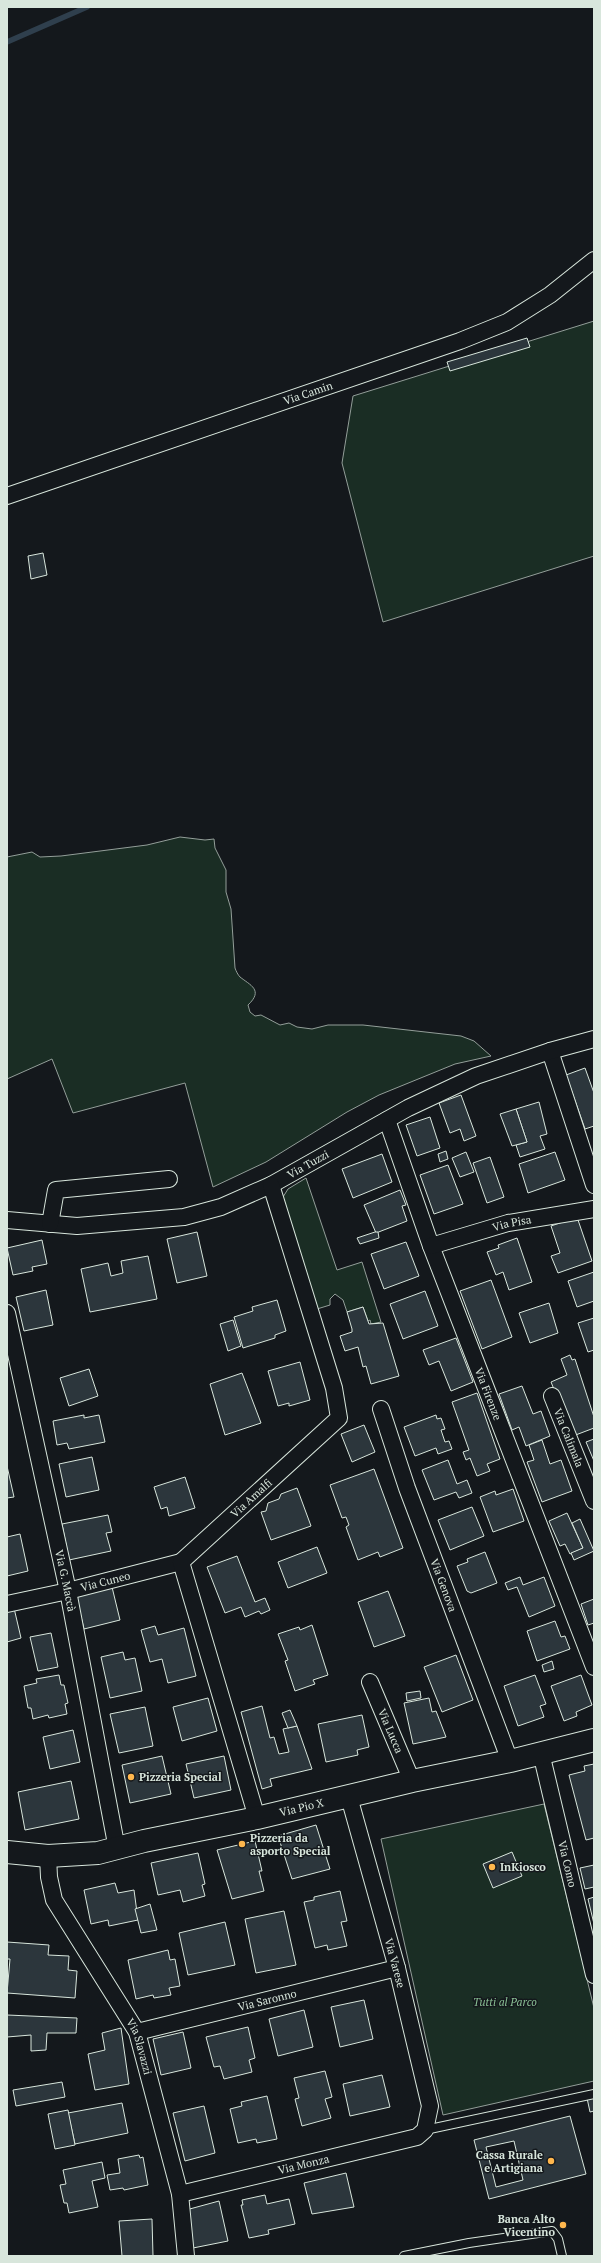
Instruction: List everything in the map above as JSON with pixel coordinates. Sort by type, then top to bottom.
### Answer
[{"type":"street","name":"Via Camin","points":[[7,496],[460,341],[507,322],[550,294],[594,260]]},
{"type":"street","name":"Via Tuzzi","points":[[7,1220],[77,1226],[184,1217],[220,1206],[270,1185],[387,1120],[476,1076],[550,1051],[594,1039]]},
{"type":"street","points":[[550,1051],[594,1185]]},
{"type":"street","name":"Via Firenze","points":[[387,1120],[431,1246],[594,1667]]},
{"type":"street","points":[[50,1224],[56,1190],[168,1179]]},
{"type":"street","name":"Via Amalfi","points":[[180,1562],[339,1418],[334,1388],[270,1185]]},
{"type":"street","name":"Via Pisa","points":[[431,1246],[508,1223],[594,1209]]},
{"type":"street","name":"Via G. Maccà","points":[[7,1313],[68,1591],[117,1849]]},
{"type":"street","name":"Via Calimala","points":[[552,1396],[594,1501]]},
{"type":"street","name":"Via Genova","points":[[381,1409],[407,1488],[510,1760]]},
{"type":"street","points":[[180,1562],[257,1818]]},
{"type":"street","name":"Via Cuneo","points":[[7,1604],[68,1591],[180,1562]]},
{"type":"street","name":"Via Lucca","points":[[370,1682],[412,1781]]},
{"type":"street","name":"Via Pio X","points":[[7,1852],[48,1856],[80,1855],[117,1849],[144,1841],[257,1818],[594,1740]]},
{"type":"street","name":"Via Como","points":[[541,1753],[591,1952],[594,1975]]},
{"type":"street","name":"Via Varese","points":[[349,1797],[396,1968],[430,2106],[425,2130]]},
{"type":"street","name":"Via Slavazzi","points":[[48,1856],[49,1877],[54,1900],[137,2032],[180,2194],[186,2256]]},
{"type":"street","name":"Via Saronno","points":[[137,2032],[396,1968]]},
{"type":"street","name":"Via Monza","points":[[180,2194],[417,2137],[425,2130]]},
{"type":"lane","points":[[425,2130],[594,2094]]},
{"type":"lane","points":[[404,2256],[469,2243],[552,2231],[558,2239],[562,2256]]},
{"type":"green space","points":[[594,321],[594,556],[383,622],[342,463],[353,396]]},
{"type":"green space","points":[[180,837],[205,840],[214,839],[215,848],[226,870],[226,892],[231,909],[235,968],[239,976],[254,988],[255,995],[253,1000],[248,1005],[250,1012],[255,1016],[261,1015],[280,1025],[289,1023],[297,1027],[312,1029],[328,1025],[363,1025],[461,1036],[474,1041],[491,1056],[455,1064],[379,1095],[347,1112],[266,1162],[213,1187],[185,1083],[73,1113],[52,1059],[7,1079],[7,857],[32,852],[40,857],[61,856],[147,845]]},
{"type":"green space","points":[[306,1178],[337,1270],[362,1262],[381,1322],[371,1324],[370,1320],[368,1321],[363,1307],[347,1312],[343,1300],[335,1294],[330,1299],[330,1305],[317,1309],[283,1197],[288,1189]]},
{"type":"green space","name":"Tutti al Parco","points":[[544,1804],[594,2008],[594,2081],[443,2115],[381,1839]]},
{"type":"building","points":[[527,338],[530,347],[450,371],[447,362]]},
{"type":"building","points":[[43,553],[47,575],[31,579],[28,556]]},
{"type":"building","points":[[585,1068],[594,1093],[594,1126],[585,1129],[566,1075]]},
{"type":"building","points":[[461,1095],[476,1136],[464,1141],[460,1129],[450,1133],[439,1103]]},
{"type":"building","points":[[539,1102],[547,1134],[540,1136],[545,1149],[520,1157],[516,1145],[527,1142],[516,1109]]},
{"type":"building","points":[[516,1109],[527,1142],[512,1146],[500,1114]]},
{"type":"building","points":[[430,1117],[440,1148],[417,1156],[406,1125]]},
{"type":"building","points":[[446,1151],[448,1159],[440,1162],[438,1154]]},
{"type":"building","points":[[466,1152],[474,1172],[460,1177],[452,1158]]},
{"type":"building","points":[[555,1152],[565,1180],[528,1193],[519,1164]]},
{"type":"building","points":[[382,1154],[392,1182],[353,1198],[342,1169]]},
{"type":"building","points":[[490,1157],[504,1197],[487,1203],[473,1163]]},
{"type":"building","points":[[448,1165],[463,1204],[434,1214],[420,1175]]},
{"type":"building","points":[[400,1190],[406,1205],[402,1206],[407,1221],[376,1233],[364,1205]]},
{"type":"building","points":[[577,1217],[592,1261],[558,1273],[551,1256],[560,1253],[551,1226]]},
{"type":"building","points":[[197,1232],[207,1276],[177,1283],[167,1239]]},
{"type":"building","points":[[378,1232],[379,1238],[360,1244],[357,1238]]},
{"type":"building","points":[[517,1238],[532,1282],[509,1290],[503,1272],[496,1275],[487,1252],[499,1248],[498,1245]]},
{"type":"building","points":[[42,1240],[47,1264],[32,1267],[33,1271],[13,1275],[7,1248]]},
{"type":"building","points":[[406,1242],[419,1276],[384,1289],[371,1254]]},
{"type":"building","points":[[148,1256],[157,1299],[90,1312],[81,1269],[108,1263],[111,1276],[123,1273],[121,1261]]},
{"type":"building","points":[[594,1272],[594,1301],[577,1307],[568,1281]]},
{"type":"building","points":[[491,1280],[512,1337],[482,1349],[460,1291]]},
{"type":"building","points":[[46,1290],[53,1325],[24,1331],[16,1297]]},
{"type":"building","points":[[425,1291],[438,1326],[403,1339],[390,1304]]},
{"type":"building","points":[[277,1300],[286,1331],[275,1335],[275,1338],[243,1348],[234,1317],[253,1311],[252,1307]]},
{"type":"building","points":[[549,1303],[558,1333],[530,1343],[519,1313]]},
{"type":"building","points":[[363,1307],[369,1324],[383,1323],[399,1376],[371,1384],[366,1366],[363,1367],[358,1347],[345,1351],[340,1336],[352,1332],[347,1312]]},
{"type":"building","points":[[594,1318],[594,1350],[588,1352],[578,1323]]},
{"type":"building","points":[[233,1320],[241,1346],[228,1351],[220,1324]]},
{"type":"building","points":[[456,1338],[473,1382],[451,1391],[439,1361],[429,1365],[423,1350]]},
{"type":"building","points":[[570,1355],[572,1360],[575,1359],[594,1417],[594,1428],[573,1436],[551,1382],[567,1375],[561,1359]]},
{"type":"building","points":[[300,1362],[310,1400],[289,1406],[289,1403],[278,1406],[268,1371]]},
{"type":"building","points":[[89,1369],[98,1396],[69,1406],[60,1378]]},
{"type":"building","points":[[242,1373],[261,1423],[225,1435],[210,1384]]},
{"type":"building","points":[[522,1386],[533,1414],[541,1411],[550,1436],[526,1446],[519,1427],[512,1430],[499,1394]]},
{"type":"building","points":[[477,1393],[500,1459],[487,1464],[490,1471],[477,1476],[470,1458],[466,1460],[463,1452],[469,1450],[452,1402]]},
{"type":"building","points":[[84,1415],[84,1418],[99,1415],[105,1442],[69,1449],[67,1443],[57,1445],[53,1421]]},
{"type":"building","points":[[436,1415],[437,1419],[441,1418],[445,1429],[441,1430],[445,1442],[449,1441],[452,1449],[438,1454],[436,1448],[415,1456],[404,1427]]},
{"type":"building","points":[[364,1425],[375,1452],[352,1462],[341,1434]]},
{"type":"building","points":[[594,1439],[594,1461],[586,1442]]},
{"type":"building","points":[[542,1440],[550,1464],[561,1460],[572,1491],[542,1502],[527,1462],[534,1460],[529,1445]]},
{"type":"building","points":[[92,1457],[99,1490],[66,1497],[59,1464]]},
{"type":"building","points":[[448,1460],[457,1484],[467,1480],[472,1493],[459,1498],[456,1492],[434,1500],[422,1470]]},
{"type":"building","points":[[7,1466],[14,1497],[7,1498]]},
{"type":"building","points":[[374,1469],[403,1548],[380,1557],[378,1552],[358,1560],[346,1527],[349,1525],[346,1517],[342,1518],[330,1485]]},
{"type":"building","points":[[185,1477],[195,1508],[169,1516],[167,1507],[161,1509],[154,1487]]},
{"type":"building","points":[[297,1488],[311,1526],[271,1540],[261,1512],[266,1511],[268,1503],[279,1499],[281,1494]]},
{"type":"building","points":[[513,1489],[524,1521],[493,1532],[480,1497],[495,1491],[496,1495]]},
{"type":"building","points":[[472,1507],[484,1536],[450,1550],[438,1520]]},
{"type":"building","points":[[567,1513],[583,1548],[570,1554],[565,1544],[560,1546],[549,1521]]},
{"type":"building","points":[[108,1515],[112,1532],[106,1533],[111,1551],[69,1560],[62,1524]]},
{"type":"building","points":[[580,1519],[594,1551],[574,1560],[571,1553],[583,1548],[572,1523]]},
{"type":"building","points":[[20,1534],[28,1571],[7,1576],[7,1537]]},
{"type":"building","points":[[317,1547],[327,1573],[288,1588],[278,1562]]},
{"type":"building","points":[[485,1552],[497,1583],[471,1593],[467,1591],[457,1566],[468,1562],[467,1559]]},
{"type":"building","points":[[237,1556],[255,1602],[265,1598],[270,1610],[261,1614],[259,1611],[245,1617],[241,1607],[225,1613],[207,1567]]},
{"type":"building","points":[[520,1577],[523,1585],[544,1577],[555,1606],[529,1617],[517,1587],[508,1590],[505,1583]]},
{"type":"building","points":[[112,1587],[120,1620],[84,1629],[76,1596]]},
{"type":"building","points":[[388,1591],[405,1636],[374,1647],[358,1602]]},
{"type":"building","points":[[594,1599],[594,1623],[588,1625],[581,1604]]},
{"type":"building","points":[[14,1608],[21,1638],[7,1642],[7,1610]]},
{"type":"building","points":[[555,1621],[561,1637],[565,1636],[570,1649],[537,1661],[527,1631]]},
{"type":"building","points":[[312,1625],[328,1675],[313,1680],[315,1684],[295,1691],[285,1661],[288,1660],[278,1634],[299,1627],[300,1630]]},
{"type":"building","points":[[155,1626],[158,1635],[184,1628],[196,1676],[168,1683],[162,1659],[150,1662],[141,1630]]},
{"type":"building","points":[[51,1633],[58,1667],[38,1671],[30,1637]]},
{"type":"building","points":[[123,1652],[125,1660],[135,1658],[142,1691],[110,1698],[101,1657]]},
{"type":"building","points":[[456,1655],[473,1700],[442,1712],[424,1667]]},
{"type":"building","points":[[552,1661],[554,1669],[544,1672],[542,1665]]},
{"type":"building","points":[[59,1675],[61,1685],[64,1685],[68,1703],[65,1704],[67,1714],[49,1718],[48,1715],[33,1719],[31,1708],[28,1708],[24,1686],[37,1683],[36,1679]]},
{"type":"building","points":[[535,1675],[546,1704],[540,1706],[544,1717],[518,1726],[504,1686]]},
{"type":"building","points":[[581,1675],[592,1705],[576,1712],[577,1716],[564,1721],[551,1686]]},
{"type":"building","points":[[420,1691],[421,1698],[407,1701],[406,1693]]},
{"type":"building","points":[[208,1698],[217,1731],[182,1741],[173,1707]]},
{"type":"building","points":[[429,1698],[432,1712],[436,1711],[446,1737],[413,1744],[404,1703]]},
{"type":"building","points":[[262,1706],[270,1738],[274,1737],[279,1754],[289,1752],[283,1729],[297,1726],[312,1769],[270,1779],[272,1786],[262,1789],[241,1712]]},
{"type":"building","points":[[145,1707],[153,1746],[119,1753],[110,1714]]},
{"type":"building","points":[[290,1710],[297,1726],[288,1728],[282,1713]]},
{"type":"building","points":[[362,1715],[369,1747],[357,1750],[358,1755],[326,1762],[318,1724]]},
{"type":"building","points":[[73,1730],[80,1762],[50,1769],[43,1737]]},
{"type":"building","points":[[162,1756],[171,1794],[130,1803],[122,1765]]},
{"type":"building","points":[[224,1756],[231,1790],[194,1798],[186,1764]]},
{"type":"building","points":[[594,1764],[594,1838],[586,1840],[569,1775],[585,1771],[584,1766]]},
{"type":"building","points":[[71,1781],[79,1819],[25,1830],[18,1792]]},
{"type":"building","points":[[316,1825],[330,1869],[292,1879],[278,1836]]},
{"type":"building","points":[[255,1841],[262,1871],[259,1871],[264,1891],[232,1899],[217,1850]]},
{"type":"building","points":[[512,1852],[522,1876],[493,1888],[483,1864]]},
{"type":"building","points":[[198,1853],[205,1884],[202,1885],[205,1896],[183,1902],[180,1890],[158,1895],[151,1863]]},
{"type":"building","points":[[594,1865],[594,1887],[585,1889],[580,1868]]},
{"type":"building","points":[[115,1883],[118,1893],[134,1890],[138,1920],[109,1926],[108,1920],[91,1924],[84,1890]]},
{"type":"building","points":[[340,1891],[347,1921],[341,1922],[347,1946],[328,1950],[327,1945],[315,1948],[304,1902],[314,1900],[314,1897]]},
{"type":"building","points":[[594,1897],[594,1924],[588,1899]]},
{"type":"building","points":[[150,1904],[157,1930],[141,1933],[135,1909]]},
{"type":"building","points":[[284,1911],[296,1965],[256,1973],[245,1919]]},
{"type":"building","points":[[225,1922],[235,1965],[188,1975],[179,1933]]},
{"type":"building","points":[[7,1942],[49,1945],[48,1955],[69,1956],[68,1970],[77,1971],[75,1998],[7,1993],[10,1959],[7,1959]]},
{"type":"building","points":[[168,1950],[170,1960],[175,1959],[180,1986],[169,1988],[171,1995],[154,1998],[153,1995],[136,1999],[128,1960]]},
{"type":"building","points":[[364,2000],[373,2039],[340,2047],[331,2007]]},
{"type":"building","points":[[304,2010],[313,2047],[278,2056],[269,2019]]},
{"type":"building","points":[[7,2015],[77,2018],[76,2033],[47,2033],[46,2050],[31,2051],[31,2035],[7,2037]]},
{"type":"building","points":[[248,2027],[255,2058],[249,2060],[252,2072],[224,2079],[220,2066],[214,2067],[206,2037]]},
{"type":"building","points":[[121,2028],[129,2084],[95,2090],[88,2054],[105,2050],[102,2033]]},
{"type":"building","points":[[183,2032],[191,2068],[161,2075],[153,2039]]},
{"type":"building","points":[[325,2071],[332,2097],[325,2099],[331,2118],[302,2126],[295,2099],[299,2098],[294,2078]]},
{"type":"building","points":[[382,2075],[390,2107],[350,2116],[343,2084]]},
{"type":"building","points":[[62,2082],[65,2097],[16,2106],[13,2090]]},
{"type":"building","points":[[267,2096],[277,2139],[257,2143],[256,2139],[238,2143],[230,2109],[242,2106],[241,2102]]},
{"type":"building","points":[[594,2097],[594,2111],[590,2112],[587,2098]]},
{"type":"building","points":[[122,2103],[128,2133],[75,2144],[68,2113]]},
{"type":"building","points":[[204,2106],[215,2153],[185,2161],[173,2113]]},
{"type":"building","points":[[68,2110],[75,2145],[55,2149],[48,2114]]},
{"type":"building","name":"Cassa Rurale e Artigiana","points":[[570,2116],[586,2174],[489,2199],[474,2140]],"holes":[[[514,2141],[523,2180],[496,2187],[486,2147]]]},
{"type":"building","points":[[139,2155],[140,2158],[143,2157],[148,2185],[124,2190],[123,2188],[110,2190],[107,2175],[120,2173],[118,2159]]},
{"type":"building","points":[[102,2162],[105,2178],[92,2181],[98,2207],[69,2213],[67,2203],[64,2203],[60,2185],[66,2184],[63,2170]]},
{"type":"building","points":[[346,2173],[354,2207],[312,2214],[304,2183]]},
{"type":"building","points":[[265,2195],[267,2204],[289,2199],[295,2224],[268,2230],[269,2234],[249,2238],[241,2205],[243,2205],[242,2200]]},
{"type":"building","points":[[219,2201],[228,2241],[193,2248],[186,2210]]},
{"type":"building","points":[[152,2219],[153,2256],[122,2256],[119,2221]]},
{"type":"waterway","points":[[7,42],[87,7]]},
{"type":"place","name":"Pizzeria Special","points":[[131,1777]]},
{"type":"place","name":"Pizzeria da asporto Special","points":[[242,1844]]},
{"type":"place","name":"InKiosco","points":[[492,1867]]},
{"type":"place","name":"Cassa Rurale e Artigiana","points":[[551,2161]]},
{"type":"place","name":"Banca Alto Vicentino","points":[[563,2225]]}]
